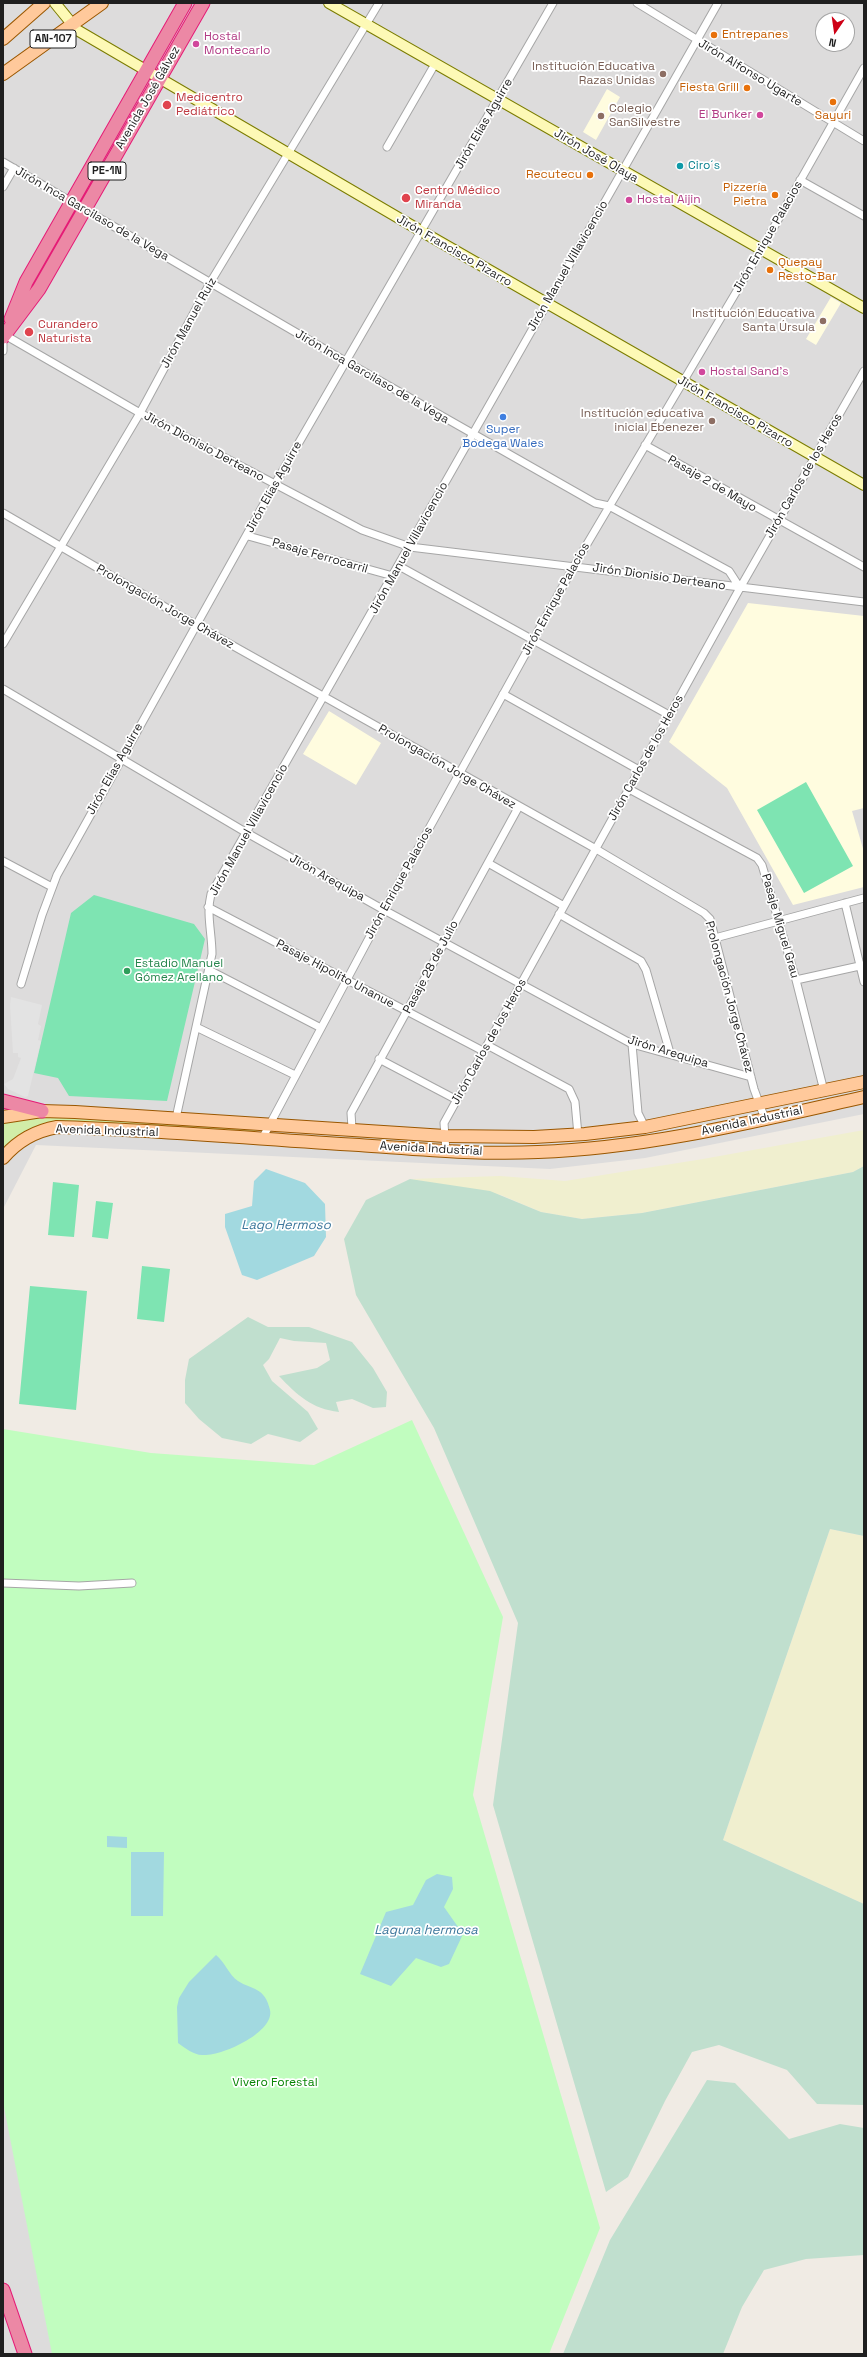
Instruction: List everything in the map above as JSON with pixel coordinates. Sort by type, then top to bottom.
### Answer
[{"type":"highway","name":"Avenida José Gálvez","points":[[3,337],[26,282],[185,3]]},
{"type":"highway","name":"Avenida José Gálvez","points":[[3,337],[39,289],[203,3]]},
{"type":"highway","points":[[3,1101],[42,1112]]},
{"type":"highway","points":[[3,2290],[25,2354]]},
{"type":"main road","name":"AN-107","points":[[3,39],[44,3]]},
{"type":"main road","name":"AN-107","points":[[3,74],[102,3]]},
{"type":"main road","name":"Avenida Industrial","points":[[3,1116],[42,1112],[352,1128],[445,1136],[534,1137],[578,1135],[645,1127],[864,1082]]},
{"type":"main road","name":"Avenida Industrial","points":[[3,1158],[26,1137],[41,1130],[57,1127],[446,1151],[536,1152],[586,1149],[647,1142],[764,1119],[864,1097]]},
{"type":"street","name":"Jirón Francisco Pizarro","points":[[55,3],[72,25],[146,70],[546,304],[864,485]]},
{"type":"street","name":"Jirón José Olaya","points":[[329,3],[864,308]]},
{"type":"street","name":"Jirón Manuel Ruiz","points":[[3,644],[140,414],[210,283],[379,3]]},
{"type":"street","name":"Jirón Elías Aguirre","points":[[21,984],[52,887],[120,758],[248,536],[275,484],[345,361],[553,3]]},
{"type":"street","name":"Jirón Alfonso Ugarte","points":[[637,3],[864,141]]},
{"type":"street","name":"Jirón Manuel Villavicencio","points":[[176,1118],[209,970],[212,936],[208,907],[211,894],[410,547],[546,304],[718,3]]},
{"type":"street","points":[[387,147],[435,64]]},
{"type":"street","name":"Jirón Enrique Palacios","points":[[262,1139],[384,910],[574,566],[761,250],[864,68]]},
{"type":"street","name":"Jirón Inca Garcilaso de la Vega","points":[[3,162],[86,208],[210,283],[345,361],[595,503],[609,506],[729,571],[740,588]]},
{"type":"street","points":[[3,187],[14,168]]},
{"type":"street","points":[[800,180],[864,216]]},
{"type":"street","points":[[3,337],[3,351]]},
{"type":"street","name":"Jirón Dionisio Derteano","points":[[3,337],[140,414],[362,530],[410,547],[864,602]]},
{"type":"street","name":"Jirón Carlos de los Heros","points":[[446,1151],[444,1123],[740,588],[864,371]]},
{"type":"street","name":"Pasaje 2 de Mayo","points":[[645,445],[864,568]]},
{"type":"street","name":"Prolongación Jorge Chávez","points":[[3,513],[196,625],[518,808],[596,849],[704,913],[710,919],[751,1077],[764,1119]]},
{"type":"street","name":"Pasaje Ferrocarril","points":[[248,536],[393,576]]},
{"type":"street","points":[[399,566],[669,716]]},
{"type":"street","name":"Jirón Arequipa","points":[[3,689],[247,833],[384,910],[632,1044],[670,1053],[751,1077]]},
{"type":"street","points":[[503,694],[639,770]]},
{"type":"street","name":"Pasaje Miguel Grau","points":[[629,789],[757,858],[762,865],[796,980],[824,1091]]},
{"type":"street","name":"Pasaje 28 de Julio","points":[[352,1128],[351,1113],[379,1059],[408,1012],[444,942],[518,808]]},
{"type":"street","points":[[3,861],[52,887]]},
{"type":"street","points":[[488,863],[564,906]]},
{"type":"street","points":[[715,938],[864,898]]},
{"type":"street","points":[[845,904],[862,965],[864,982]]},
{"type":"street","name":"Pasaje Hipolito Unanue","points":[[208,907],[408,1012],[569,1089],[575,1102],[578,1135]]},
{"type":"street","points":[[559,914],[641,961],[646,970],[670,1053]]},
{"type":"street","points":[[796,980],[862,965]]},
{"type":"street","points":[[209,970],[321,1028]]},
{"type":"street","points":[[196,1027],[296,1075]]},
{"type":"street","points":[[632,1044],[638,1113],[645,1127]]},
{"type":"street","points":[[379,1059],[457,1100]]},
{"type":"street","points":[[3,1583],[79,1586],[132,1583]]},
{"type":"shaded area","points":[[3,3],[864,3],[864,1114],[645,1158],[550,1169],[36,1145],[3,1209]]},
{"type":"shaded area","name":"Colegio SanSilvestre","points":[[607,89],[620,97],[596,140],[583,132]]},
{"type":"shaded area","name":"Institución Educativa Santa Úrsula","points":[[831,297],[841,303],[816,345],[806,339]]},
{"type":"shaded area","points":[[748,603],[864,616],[864,808],[852,811],[864,852],[864,887],[793,905],[727,788],[669,742]]},
{"type":"shaded area","points":[[329,711],[381,743],[356,785],[303,754]]},
{"type":"shaded area","points":[[11,997],[42,1005],[38,1024],[41,1026],[38,1040],[41,1041],[28,1096],[25,1097],[8,1089],[4,1084],[13,1079],[21,1058],[18,1057],[18,1053],[13,1053],[10,1005]]},
{"type":"shaded area","points":[[3,1996],[58,2354],[3,2354]]},
{"type":"green space","points":[[806,782],[853,866],[804,893],[757,810]]},
{"type":"green space","name":"Estadio Manuel Gómez Arellano","points":[[94,895],[194,924],[205,939],[167,1101],[69,1096],[58,1078],[34,1073],[71,913]]},
{"type":"green space","points":[[45,1114],[257,1129],[257,1131],[255,1134],[56,1121],[27,1130],[3,1149],[3,1119]]},
{"type":"green space","points":[[864,1130],[864,1166],[853,1172],[642,1213],[582,1219],[541,1212],[501,1195],[410,1179],[500,1176],[565,1181],[703,1159]]},
{"type":"green space","points":[[864,1166],[864,1536],[830,1529],[723,1840],[864,1904],[864,2105],[817,2104],[787,2070],[719,2045],[692,2052],[665,2101],[628,2177],[606,2192],[493,1805],[518,1623],[434,1428],[356,1295],[344,1239],[366,1200],[410,1179],[490,1191],[541,1212],[582,1219],[642,1213],[853,1172]]},
{"type":"green space","points":[[53,1182],[79,1185],[74,1237],[48,1235]]},
{"type":"green space","points":[[96,1201],[113,1203],[108,1239],[92,1237]]},
{"type":"green space","points":[[142,1266],[170,1269],[164,1322],[137,1319]]},
{"type":"green space","points":[[30,1286],[87,1291],[76,1410],[19,1404]]},
{"type":"green space","points":[[248,1317],[268,1327],[309,1327],[352,1342],[373,1368],[387,1392],[386,1407],[373,1408],[352,1399],[336,1402],[339,1412],[321,1408],[306,1400],[279,1376],[317,1368],[330,1360],[326,1343],[294,1341],[280,1338],[269,1359],[263,1365],[272,1381],[308,1412],[318,1429],[300,1442],[268,1434],[251,1444],[222,1438],[199,1419],[185,1403],[185,1380],[189,1359]]},
{"type":"green space","name":"Vivero Forestal","points":[[412,1420],[503,1617],[473,1795],[600,2228],[549,2354],[52,2354],[3,2102],[3,1429],[151,1453],[314,1465]]},
{"type":"green space","points":[[830,1529],[864,1536],[864,1904],[723,1840]]},
{"type":"green space","points":[[707,2080],[735,2083],[789,2139],[840,2124],[864,2128],[864,2255],[806,2259],[764,2270],[742,2307],[723,2354],[563,2354],[610,2240]]},
{"type":"water","name":"Lago Hermoso","points":[[266,1169],[305,1183],[325,1204],[326,1237],[314,1256],[257,1280],[242,1275],[225,1227],[225,1214],[252,1206],[254,1181]]},
{"type":"water","points":[[107,1836],[127,1837],[127,1848],[107,1847]]},
{"type":"water","points":[[131,1852],[164,1852],[163,1916],[131,1916]]},
{"type":"water","name":"Laguna hermosa","points":[[437,1874],[452,1877],[453,1889],[444,1907],[463,1934],[449,1964],[441,1967],[416,1958],[391,1986],[360,1974],[386,1912],[413,1905],[426,1880]]},
{"type":"water","points":[[216,1955],[238,1981],[257,1990],[265,1997],[270,2010],[269,2018],[264,2027],[245,2042],[211,2055],[199,2055],[178,2043],[177,2007],[179,1998],[189,1982]]},
{"type":"place","name":"Entrepanes","points":[[714,35]]},
{"type":"place","name":"Hostal Montecarlo","points":[[196,44]]},
{"type":"place","name":"Institución Educativa Razas Unidas","points":[[663,74]]},
{"type":"place","name":"Fiesta Grill","points":[[747,88]]},
{"type":"place","name":"Sayuri","points":[[833,102]]},
{"type":"place","name":"Medicentro Pediátrico","points":[[167,105]]},
{"type":"place","name":"El Bunker","points":[[760,115]]},
{"type":"place","name":"Colegio SanSilvestre","points":[[601,116]]},
{"type":"place","name":"Ciro´s","points":[[680,166]]},
{"type":"place","name":"Recutecu","points":[[590,175]]},
{"type":"place","name":"Pizzería Pietra","points":[[775,195]]},
{"type":"place","name":"Centro Médico Miranda","points":[[406,198]]},
{"type":"place","name":"Hostal Aijin","points":[[629,200]]},
{"type":"place","name":"Quepay Resto-Bar","points":[[770,270]]},
{"type":"place","name":"Institución Educativa Santa Úrsula","points":[[823,321]]},
{"type":"place","name":"Curandero Naturista","points":[[29,332]]},
{"type":"place","name":"Hostal Sand's","points":[[702,372]]},
{"type":"place","name":"Super Bodega Wales","points":[[503,417]]},
{"type":"place","name":"Institución educativa inicial Ebenezer","points":[[712,421]]},
{"type":"place","name":"Estadio Manuel Gómez Arellano","points":[[127,971]]}]
